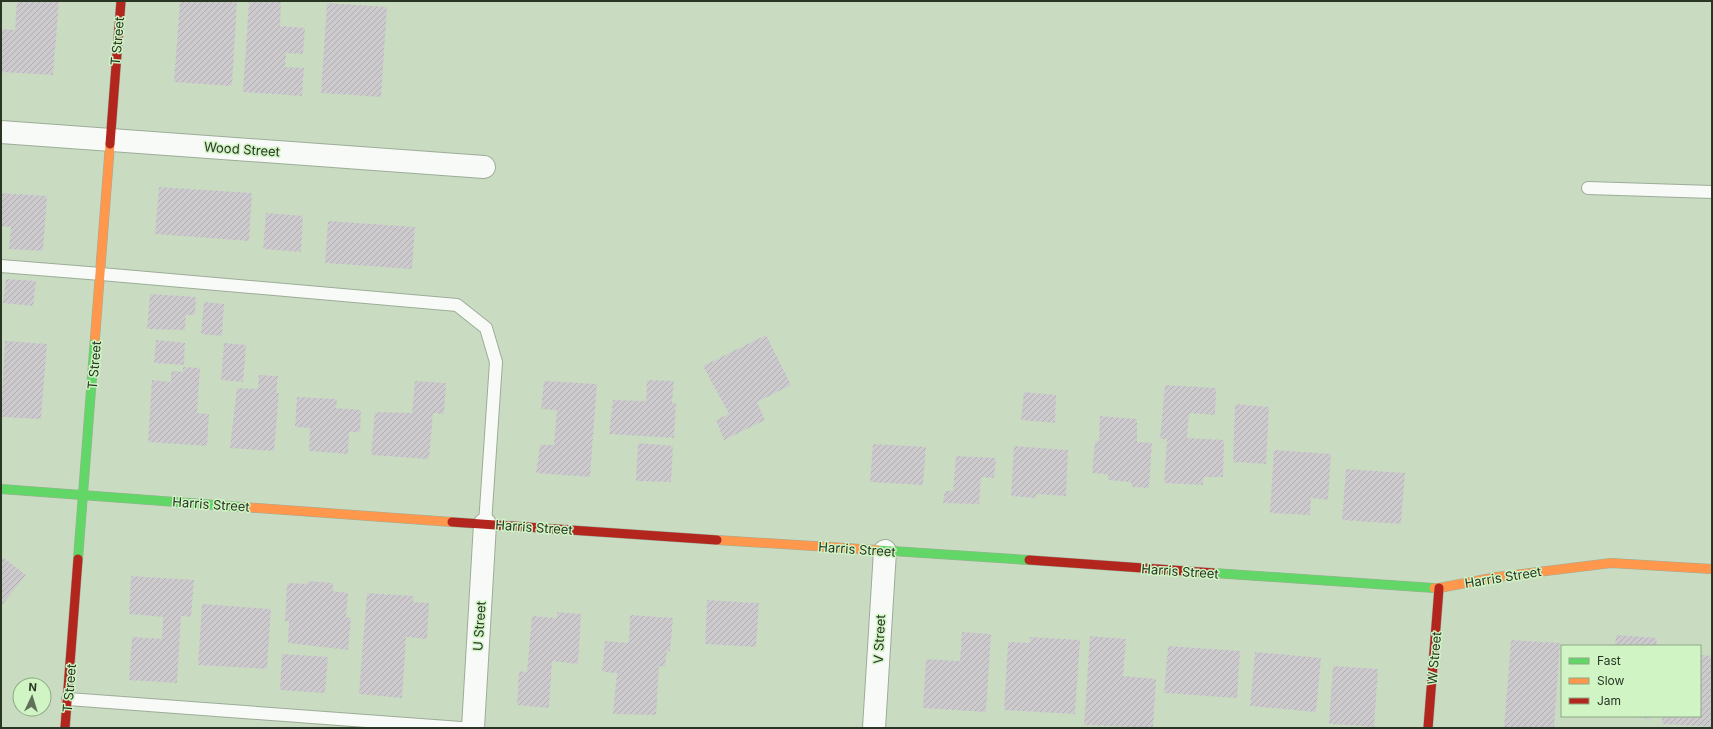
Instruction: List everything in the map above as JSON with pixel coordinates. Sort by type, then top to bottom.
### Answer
[{"type":"main road","name":"T Street","points":[[65,728],[121,1]]},
{"type":"main road","name":"Harris Street","points":[[1,489],[485,524],[1439,588],[1497,577],[1571,566],[1611,563],[1712,569]]},
{"type":"main road","name":"W Street","points":[[1428,728],[1439,588]]},
{"type":"street","name":"Wood Street","points":[[1,132],[484,167]]},
{"type":"street","name":"U Street","points":[[473,728],[485,524]]},
{"type":"street","name":"V Street","points":[[874,728],[885,551]]},
{"type":"lane","points":[[1588,188],[1712,192]]},
{"type":"lane","points":[[1,266],[457,305],[486,328],[496,362],[485,524]]},
{"type":"lane","points":[[68,699],[461,728]]},
{"type":"building","points":[[17,1],[59,1],[53,75],[1,72],[1,29],[15,30]]},
{"type":"building","points":[[180,1],[237,1],[232,86],[174,82]]},
{"type":"building","points":[[249,1],[281,1],[280,26],[305,28],[303,54],[286,53],[285,67],[304,68],[302,96],[243,92]]},
{"type":"building","points":[[327,3],[387,7],[381,97],[321,93]]},
{"type":"building","points":[[159,187],[252,193],[249,241],[155,234]]},
{"type":"building","points":[[1,193],[47,196],[43,251],[9,249],[11,227],[1,226]]},
{"type":"building","points":[[266,213],[303,216],[301,252],[263,249]]},
{"type":"building","points":[[328,221],[415,227],[412,269],[325,263]]},
{"type":"building","points":[[6,279],[36,281],[33,306],[3,303]]},
{"type":"building","points":[[150,294],[196,297],[195,315],[186,315],[185,330],[147,329]]},
{"type":"building","points":[[204,302],[224,304],[222,336],[201,334]]},
{"type":"building","points":[[766,335],[791,385],[757,402],[765,420],[724,440],[716,420],[729,414],[703,366]]},
{"type":"building","points":[[156,340],[185,343],[184,365],[154,363]]},
{"type":"building","points":[[5,341],[47,344],[41,419],[1,417]]},
{"type":"building","points":[[224,343],[246,345],[243,382],[221,380]]},
{"type":"building","points":[[183,367],[200,368],[197,413],[209,414],[207,446],[148,442],[152,380],[171,382],[171,371],[183,372]]},
{"type":"building","points":[[259,375],[278,376],[276,393],[279,393],[274,451],[230,448],[237,388],[258,389]]},
{"type":"building","points":[[647,380],[674,381],[672,403],[676,403],[674,438],[609,434],[613,400],[646,401]]},
{"type":"building","points":[[415,381],[446,383],[444,414],[433,413],[429,459],[371,455],[375,412],[412,413]]},
{"type":"building","points":[[544,381],[597,384],[590,477],[536,473],[540,445],[554,445],[557,410],[541,409]]},
{"type":"building","points":[[1165,385],[1216,388],[1215,415],[1189,413],[1187,438],[1224,440],[1223,477],[1203,477],[1203,485],[1164,483],[1167,439],[1160,439]]},
{"type":"building","points":[[1024,392],[1056,395],[1055,423],[1021,420]]},
{"type":"building","points":[[297,397],[337,399],[336,408],[361,410],[360,432],[349,432],[348,454],[309,451],[310,428],[295,427]]},
{"type":"building","points":[[1235,404],[1269,407],[1266,464],[1233,462]]},
{"type":"building","points":[[1100,416],[1137,419],[1137,442],[1152,443],[1149,488],[1132,487],[1131,482],[1108,480],[1108,474],[1092,473],[1095,441],[1099,441]]},
{"type":"building","points":[[638,443],[673,446],[671,482],[636,481]]},
{"type":"building","points":[[873,444],[926,447],[923,485],[870,482]]},
{"type":"building","points":[[1014,446],[1068,450],[1066,496],[1036,494],[1036,498],[1011,496]]},
{"type":"building","points":[[1274,450],[1331,454],[1328,500],[1311,498],[1310,515],[1270,513]]},
{"type":"building","points":[[956,456],[996,458],[994,478],[981,477],[979,504],[943,503],[945,491],[953,491]]},
{"type":"building","points":[[1346,469],[1405,473],[1401,524],[1342,520]]},
{"type":"building","points":[[1,556],[26,575],[1,606]]},
{"type":"building","points":[[131,576],[194,580],[191,617],[181,616],[177,683],[129,680],[132,637],[162,639],[163,617],[129,614]]},
{"type":"building","points":[[307,581],[333,583],[333,591],[348,593],[346,617],[351,618],[348,650],[288,643],[289,621],[285,621],[287,583],[307,584]]},
{"type":"building","points":[[367,593],[414,596],[413,602],[429,603],[427,639],[406,637],[402,698],[359,694]]},
{"type":"building","points":[[707,600],[759,603],[756,647],[705,644]]},
{"type":"building","points":[[202,604],[271,609],[267,669],[198,665]]},
{"type":"building","points":[[557,612],[581,614],[578,664],[552,661],[549,708],[517,705],[519,671],[527,672],[532,616],[557,618]]},
{"type":"building","points":[[630,615],[673,618],[670,651],[667,651],[665,667],[659,666],[656,715],[613,714],[617,673],[602,672],[605,641],[629,643]]},
{"type":"building","points":[[962,632],[991,634],[986,712],[923,708],[926,659],[960,661]]},
{"type":"building","points":[[1616,635],[1657,638],[1656,645],[1615,645]]},
{"type":"building","points":[[1090,636],[1126,639],[1123,676],[1156,679],[1153,728],[1084,725]]},
{"type":"building","points":[[1030,637],[1080,640],[1075,714],[1004,710],[1008,642],[1030,643]]},
{"type":"building","points":[[1511,640],[1560,643],[1554,728],[1504,728]]},
{"type":"building","points":[[1168,646],[1240,651],[1237,698],[1164,693]]},
{"type":"building","points":[[1255,652],[1321,658],[1316,712],[1250,706]]},
{"type":"building","points":[[282,654],[328,657],[325,693],[280,690]]},
{"type":"building","points":[[1701,655],[1712,656],[1712,727],[1662,724],[1662,717],[1701,717]]},
{"type":"building","points":[[1333,666],[1378,669],[1374,727],[1329,724]]},
{"type":"building","points":[[1632,717],[1651,717],[1651,719]]},
{"type":"traffic: fast","points":[[78,559],[95,338]]},
{"type":"traffic: fast","points":[[1,489],[243,507]]},
{"type":"traffic: fast","points":[[877,550],[1029,560]]},
{"type":"traffic: fast","points":[[1214,573],[1434,588]]},
{"type":"traffic: slow","points":[[95,338],[110,144]]},
{"type":"traffic: slow","points":[[243,507],[452,522]]},
{"type":"traffic: slow","points":[[717,540],[877,550]]},
{"type":"traffic: slow","points":[[1434,588],[1497,577],[1611,563],[1712,569]]},
{"type":"traffic: jam","points":[[110,144],[121,1]]},
{"type":"traffic: jam","points":[[452,522],[717,540]]},
{"type":"traffic: jam","points":[[65,728],[78,559]]},
{"type":"traffic: jam","points":[[1029,560],[1214,573]]},
{"type":"traffic: jam","points":[[1428,728],[1439,588]]}]
